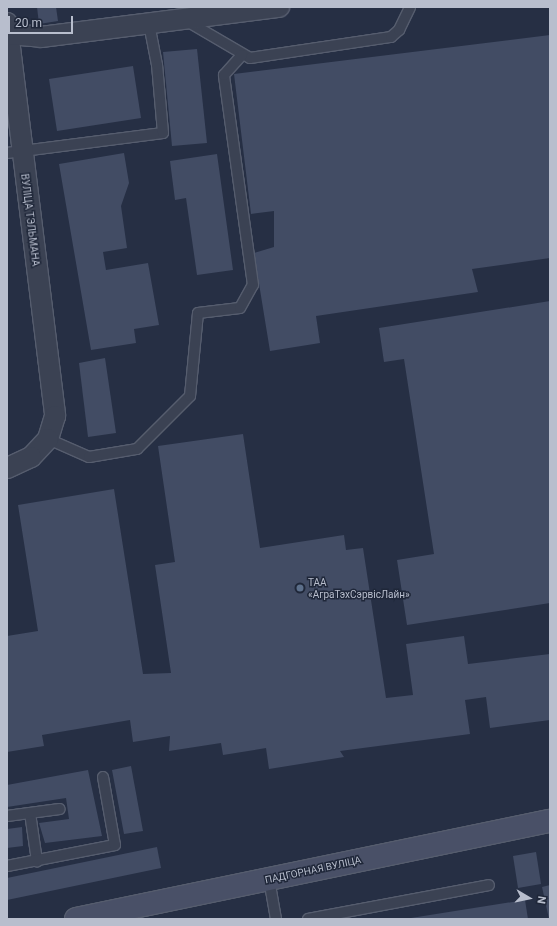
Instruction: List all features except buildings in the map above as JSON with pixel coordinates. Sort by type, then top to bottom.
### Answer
[{"type":"street","points":[[8,28],[41,37],[279,7]]},
{"type":"street","name":"ВУЛІЦА ТЭЛЬМАНА","points":[[8,28],[14,152],[55,416],[48,438]]},
{"type":"street","points":[[7,468],[31,457],[48,438]]},
{"type":"street","name":"ПАДГОРНАЯ ВУЛІЦА","points":[[76,919],[550,822]]},
{"type":"lane","points":[[185,20],[242,55],[250,58],[391,37],[399,30],[410,7]]},
{"type":"lane","points":[[14,152],[164,133],[157,66],[149,24]]},
{"type":"lane","points":[[48,438],[89,457],[137,449],[190,396],[198,313],[240,308],[253,285],[224,75],[242,55]]},
{"type":"lane","points":[[7,866],[115,845],[103,777]]},
{"type":"lane","points":[[7,816],[60,809]]},
{"type":"lane","points":[[30,813],[37,860]]},
{"type":"lane","points":[[269,879],[276,919]]},
{"type":"lane","points":[[308,919],[489,884]]},
{"type":"place","name":"ТАА «АграТэхСэрвісЛайн»","points":[[300,588]]}]
